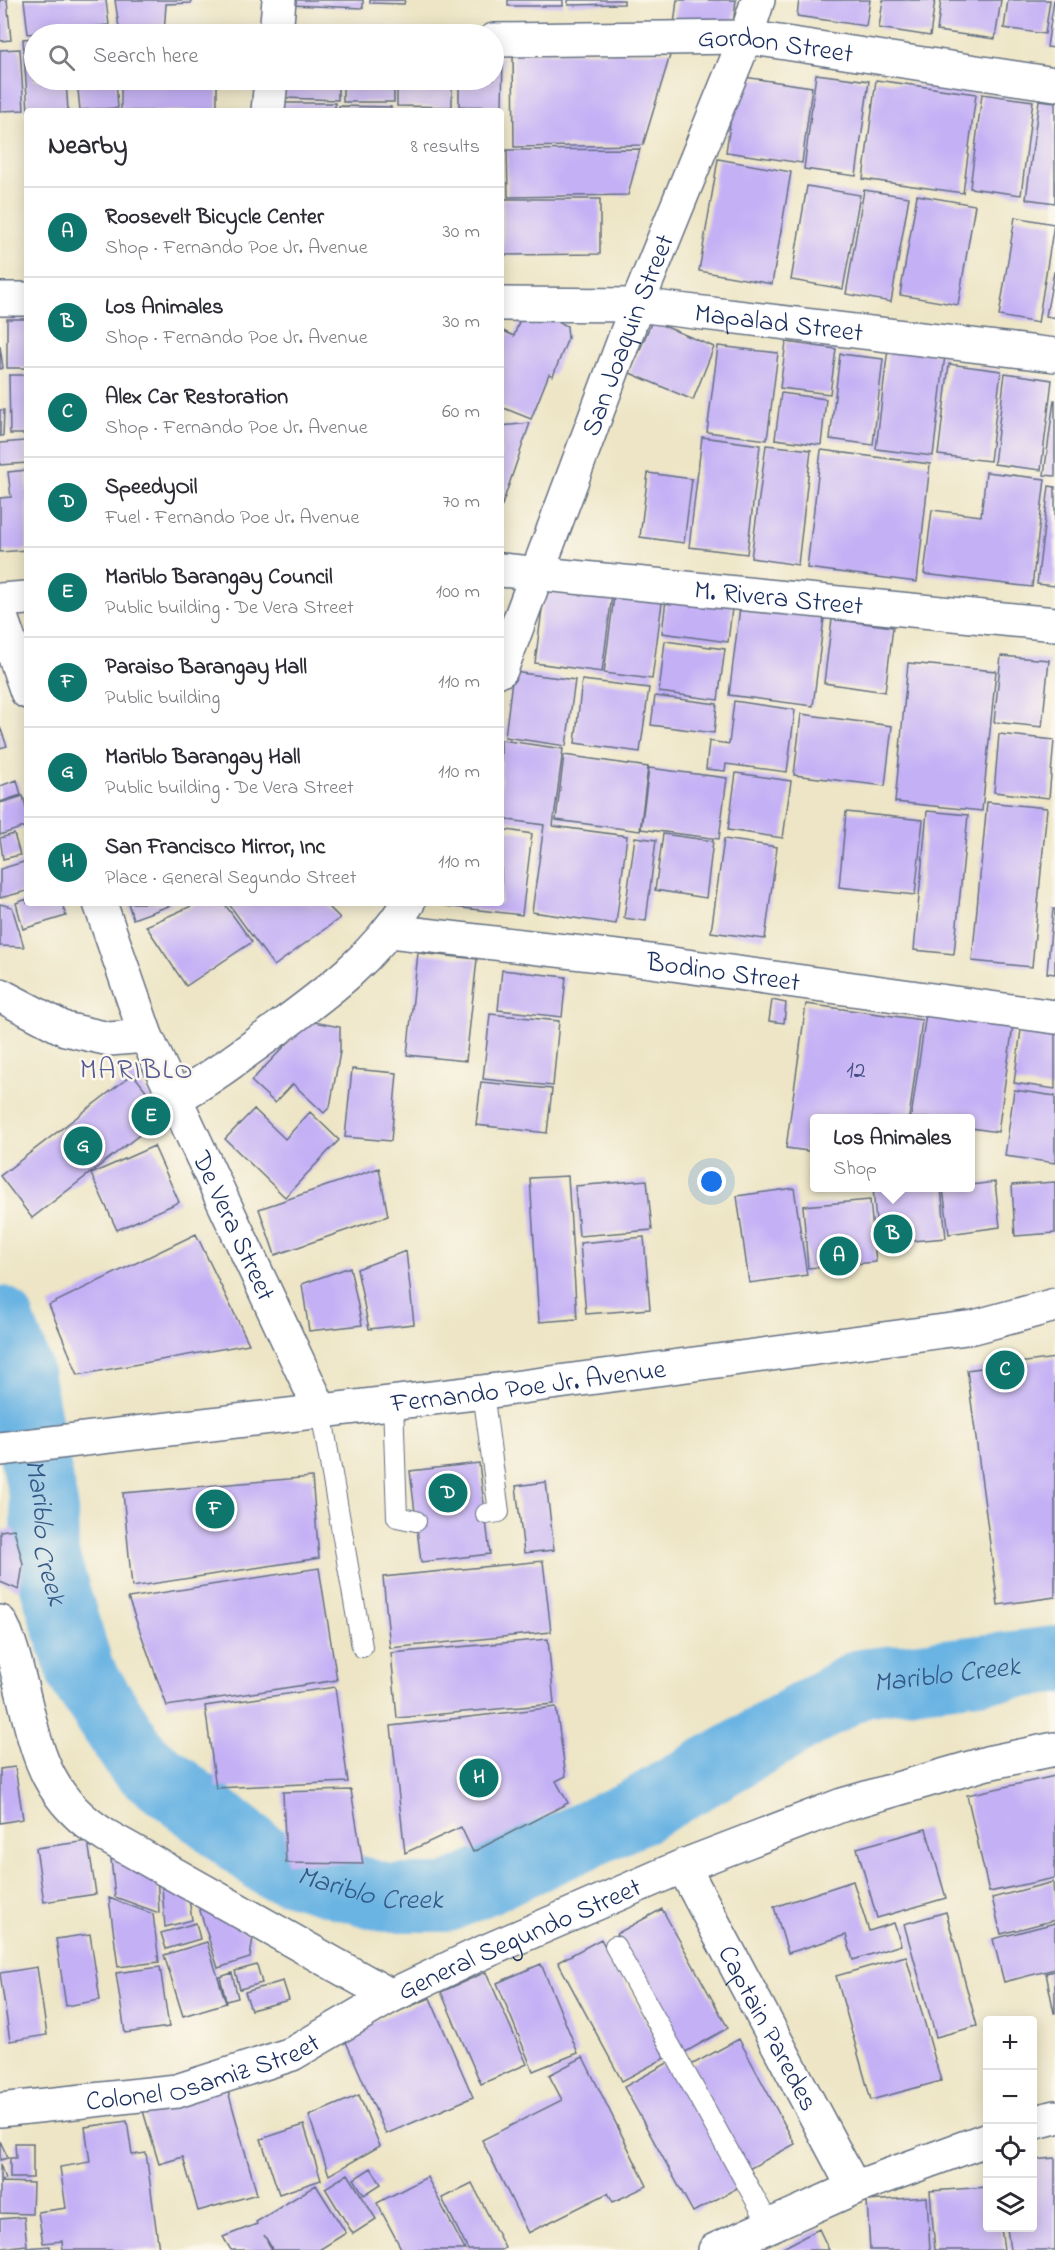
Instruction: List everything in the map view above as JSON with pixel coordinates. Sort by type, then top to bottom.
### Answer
[{"type":"street","points":[[277,24],[279,0]]},
{"type":"street","name":"San Joaquin Street","points":[[504,662],[539,574],[637,305],[746,37],[758,0]]},
{"type":"street","name":"Gordon Street","points":[[504,40],[746,37],[1055,84]]},
{"type":"street","points":[[268,108],[270,90]]},
{"type":"street","points":[[0,299],[24,299]]},
{"type":"street","name":"Mapalad Street","points":[[504,304],[637,305],[1055,355]]},
{"type":"street","name":"M. Rivera Street","points":[[504,570],[1055,624]]},
{"type":"street","points":[[0,600],[24,598]]},
{"type":"street","points":[[0,614],[24,683]]},
{"type":"street","name":"De Vera Street","points":[[101,906],[146,1036],[321,1411]]},
{"type":"street","points":[[174,1099],[207,1081],[318,999],[363,962],[390,931],[406,906]]},
{"type":"street","name":"Bodino Street","points":[[390,931],[643,960],[1055,1017]]},
{"type":"street","points":[[0,995],[65,1029],[109,1039],[146,1036]]},
{"type":"street","name":"Fernando Poe Jr. Avenue","points":[[0,1449],[483,1392],[974,1327],[1055,1305]]},
{"type":"street","name":"General Segundo Street","points":[[0,1622],[13,1653],[43,1766],[53,1788],[67,1806],[85,1823],[106,1836],[391,1996],[475,1956],[683,1866],[842,1805],[987,1763],[1055,1749]]},
{"type":"street","name":"Captain Paredes","points":[[683,1866],[854,2188]]},
{"type":"street","name":"Colonel Osamiz Street","points":[[0,2110],[177,2091],[292,2054],[391,1996]]},
{"type":"street","points":[[1037,2122],[1055,2117]]},
{"type":"street","points":[[715,2250],[854,2188],[983,2140]]},
{"type":"lane","points":[[483,1392],[499,1512],[486,1514]]},
{"type":"lane","points":[[393,1402],[397,1517],[416,1521]]},
{"type":"lane","points":[[321,1411],[362,1647]]},
{"type":"lane","points":[[615,1946],[770,2226]]},
{"type":"building","points":[[0,0],[7,0],[11,40],[0,41]]},
{"type":"building","points":[[24,0],[106,0],[109,24],[27,24]]},
{"type":"building","points":[[115,0],[191,0],[191,3],[166,4],[165,24],[119,24]]},
{"type":"building","points":[[290,0],[363,0],[363,8],[290,5]]},
{"type":"building","points":[[370,0],[405,0],[404,4],[370,3]]},
{"type":"building","points":[[508,0],[563,0],[563,6],[508,6]]},
{"type":"building","points":[[568,0],[624,0],[624,4],[568,5]]},
{"type":"building","points":[[677,0],[736,0],[731,41],[673,33]]},
{"type":"building","points":[[799,0],[870,0],[866,26],[797,16]]},
{"type":"building","points":[[883,0],[935,0],[930,36],[879,28]]},
{"type":"building","points":[[941,0],[1001,0],[995,39],[937,31]]},
{"type":"building","points":[[1008,0],[1050,0],[1045,34],[1004,28]]},
{"type":"building","points":[[1055,0],[1055,48],[1047,47]]},
{"type":"building","points":[[20,49],[24,110],[0,111],[0,50]]},
{"type":"building","points":[[671,52],[643,145],[514,147],[513,53]]},
{"type":"building","points":[[816,74],[869,81],[856,176],[804,169]]},
{"type":"building","points":[[737,76],[812,87],[802,163],[726,152]]},
{"type":"building","points":[[876,80],[976,94],[963,193],[863,179]]},
{"type":"building","points":[[27,90],[67,90],[68,108],[28,108]]},
{"type":"building","points":[[78,90],[117,90],[118,108],[80,108]]},
{"type":"building","points":[[121,90],[217,90],[217,108],[121,108]]},
{"type":"building","points":[[285,90],[338,90],[338,100],[285,98]]},
{"type":"building","points":[[343,90],[394,90],[394,102],[343,102]]},
{"type":"building","points":[[397,90],[452,90],[452,107],[397,106]]},
{"type":"building","points":[[459,90],[502,90],[502,107],[459,106]]},
{"type":"building","points":[[982,94],[1033,101],[1021,195],[970,188]]},
{"type":"building","points":[[1039,100],[1055,102],[1055,203],[1026,199]]},
{"type":"building","points":[[275,103],[335,103],[335,108],[275,108]]},
{"type":"building","points":[[339,106],[391,107],[391,108],[339,108]]},
{"type":"building","points":[[640,149],[628,195],[508,197],[507,150]]},
{"type":"building","points":[[718,159],[791,172],[772,284],[699,271]]},
{"type":"building","points":[[807,186],[860,195],[843,289],[791,280]]},
{"type":"building","points":[[864,190],[909,197],[891,302],[846,294]]},
{"type":"building","points":[[917,195],[975,205],[958,305],[900,295]]},
{"type":"building","points":[[504,199],[600,199],[600,254],[504,255]]},
{"type":"building","points":[[1015,217],[1054,224],[1038,323],[999,316]]},
{"type":"building","points":[[1055,272],[1055,318],[1046,316]]},
{"type":"building","points":[[7,319],[24,319],[24,368],[7,368]]},
{"type":"building","points":[[520,319],[553,319],[567,326],[568,338],[553,376],[549,374],[531,419],[504,408],[504,331],[514,336]]},
{"type":"building","points":[[652,321],[714,347],[693,400],[630,373]]},
{"type":"building","points":[[786,342],[836,349],[830,394],[780,388]]},
{"type":"building","points":[[0,346],[3,368],[0,369]]},
{"type":"building","points":[[718,346],[778,353],[767,440],[707,432]]},
{"type":"building","points":[[888,348],[945,355],[933,456],[876,449]]},
{"type":"building","points":[[840,354],[883,359],[873,445],[830,439]]},
{"type":"building","points":[[949,364],[1001,371],[990,461],[938,455]]},
{"type":"building","points":[[1005,373],[1052,380],[1041,470],[994,464]]},
{"type":"building","points":[[9,375],[24,375],[24,434],[10,434]]},
{"type":"building","points":[[781,393],[826,399],[821,445],[775,439]]},
{"type":"building","points":[[1055,400],[1055,476],[1044,475]]},
{"type":"building","points":[[0,410],[4,410],[3,436],[0,436]]},
{"type":"building","points":[[530,423],[504,499],[504,426]]},
{"type":"building","points":[[702,437],[760,445],[747,554],[689,547]]},
{"type":"building","points":[[24,441],[24,463],[0,465],[0,443]]},
{"type":"building","points":[[766,445],[811,450],[798,565],[751,558]]},
{"type":"building","points":[[821,450],[930,464],[917,582],[807,568]]},
{"type":"building","points":[[24,470],[24,550],[0,552],[0,498],[11,497],[8,472]]},
{"type":"building","points":[[986,472],[1045,479],[1032,587],[924,574],[932,510],[981,516]]},
{"type":"building","points":[[648,473],[692,479],[684,543],[640,537]]},
{"type":"building","points":[[1049,486],[1055,487],[1055,586],[1037,584]]},
{"type":"building","points":[[545,586],[612,595],[602,672],[535,663]]},
{"type":"building","points":[[615,589],[663,595],[652,679],[604,673]]},
{"type":"building","points":[[667,591],[733,600],[728,642],[662,633]]},
{"type":"building","points":[[740,607],[824,618],[813,706],[729,695]]},
{"type":"building","points":[[832,619],[893,627],[885,692],[824,683]]},
{"type":"building","points":[[665,641],[725,649],[718,700],[659,692]]},
{"type":"building","points":[[1001,656],[1049,660],[1042,727],[994,722]]},
{"type":"building","points":[[908,663],[996,671],[982,811],[895,802]]},
{"type":"building","points":[[513,672],[575,680],[566,746],[505,737]]},
{"type":"building","points":[[582,680],[649,688],[640,752],[575,743]]},
{"type":"building","points":[[655,696],[717,704],[714,733],[651,725]]},
{"type":"building","points":[[734,701],[795,710],[787,772],[726,764],[725,771],[706,769],[709,741],[729,744]]},
{"type":"building","points":[[801,714],[892,726],[885,786],[794,775]]},
{"type":"building","points":[[0,727],[7,746],[0,748]]},
{"type":"building","points":[[999,734],[1054,740],[1049,798],[994,792]]},
{"type":"building","points":[[504,740],[563,749],[553,826],[627,836],[616,924],[532,912],[544,825],[504,819]]},
{"type":"building","points":[[564,755],[648,767],[640,831],[556,820]]},
{"type":"building","points":[[649,768],[727,778],[719,839],[641,829]]},
{"type":"building","points":[[736,773],[791,781],[783,838],[728,830]]},
{"type":"building","points":[[17,780],[21,795],[0,802],[0,786]]},
{"type":"building","points":[[23,796],[24,827],[0,835],[0,803]]},
{"type":"building","points":[[987,802],[1047,808],[1032,967],[972,961]]},
{"type":"building","points":[[927,811],[968,815],[954,954],[914,950]]},
{"type":"building","points":[[846,812],[923,820],[915,895],[839,887]]},
{"type":"building","points":[[504,829],[532,834],[522,915],[446,906],[504,906]]},
{"type":"building","points":[[14,834],[20,855],[3,859],[0,838]]},
{"type":"building","points":[[663,834],[713,841],[706,898],[655,890]]},
{"type":"building","points":[[635,837],[656,840],[646,921],[624,918]]},
{"type":"building","points":[[724,839],[777,847],[765,939],[711,932]]},
{"type":"building","points":[[24,862],[24,892],[0,898],[0,869]]},
{"type":"building","points":[[24,900],[24,906],[63,906],[66,916],[23,929],[16,903]]},
{"type":"building","points":[[0,904],[12,907],[24,947],[0,946]]},
{"type":"building","points":[[129,906],[169,906],[133,919]]},
{"type":"building","points":[[191,906],[226,906],[252,942],[186,986],[146,926]]},
{"type":"building","points":[[230,906],[328,906],[340,918],[274,966]]},
{"type":"building","points":[[1053,909],[1055,909],[1055,974],[1047,973]]},
{"type":"building","points":[[418,953],[477,959],[466,1061],[407,1055]]},
{"type":"building","points":[[502,970],[566,977],[562,1017],[498,1010]]},
{"type":"building","points":[[772,1000],[786,1003],[784,1023],[769,1021]]},
{"type":"building","points":[[806,1004],[922,1020],[910,1114],[810,1114],[810,1151],[786,1148]]},
{"type":"building","points":[[926,1013],[1013,1025],[998,1132],[975,1129],[975,1114],[912,1114]]},
{"type":"building","points":[[490,1014],[559,1021],[553,1086],[483,1079]]},
{"type":"building","points":[[309,1021],[340,1027],[340,1052],[330,1107],[324,1113],[293,1084],[275,1103],[251,1081]]},
{"type":"building","points":[[1022,1022],[1055,1026],[1055,1089],[1014,1083]]},
{"type":"building","points":[[352,1069],[397,1073],[391,1141],[345,1137]]},
{"type":"building","points":[[133,1074],[165,1115],[32,1218],[0,1176]]},
{"type":"building","points":[[481,1082],[552,1089],[547,1133],[476,1125]]},
{"type":"building","points":[[1014,1090],[1055,1096],[1055,1163],[1005,1156]]},
{"type":"building","points":[[254,1109],[285,1139],[310,1112],[339,1140],[285,1197],[225,1139]]},
{"type":"building","points":[[154,1146],[179,1202],[117,1230],[91,1174]]},
{"type":"building","points":[[379,1168],[388,1216],[275,1255],[259,1209]]},
{"type":"building","points":[[568,1176],[577,1319],[539,1322],[530,1178]]},
{"type":"building","points":[[647,1180],[652,1230],[579,1236],[575,1186]]},
{"type":"building","points":[[995,1182],[1000,1227],[949,1234],[943,1192],[975,1192],[975,1184]]},
{"type":"building","points":[[1055,1182],[1055,1233],[1015,1236],[1012,1185]]},
{"type":"building","points":[[794,1188],[807,1275],[749,1283],[737,1196]]},
{"type":"building","points":[[873,1192],[941,1192],[946,1238],[878,1244]]},
{"type":"building","points":[[870,1200],[876,1262],[808,1268],[803,1206]]},
{"type":"building","points":[[196,1234],[249,1344],[78,1375],[49,1305]]},
{"type":"building","points":[[644,1237],[650,1309],[586,1314],[580,1243]]},
{"type":"building","points":[[406,1251],[414,1324],[369,1329],[357,1269]]},
{"type":"building","points":[[350,1267],[362,1325],[309,1331],[302,1284]]},
{"type":"building","points":[[1055,1358],[1055,1597],[998,1605],[967,1370]]},
{"type":"building","points":[[479,1463],[490,1554],[421,1562],[410,1471]]},
{"type":"building","points":[[312,1477],[319,1558],[132,1587],[123,1493]]},
{"type":"building","points":[[546,1482],[554,1550],[524,1553],[516,1486]]},
{"type":"building","points":[[14,1529],[23,1564],[19,1590],[0,1582],[0,1531]]},
{"type":"building","points":[[543,1561],[551,1632],[390,1648],[383,1577]]},
{"type":"building","points":[[319,1568],[337,1680],[167,1706],[128,1598]]},
{"type":"building","points":[[548,1639],[554,1704],[397,1718],[391,1653]]},
{"type":"building","points":[[335,1687],[348,1782],[216,1788],[205,1706]]},
{"type":"building","points":[[556,1707],[566,1776],[556,1781],[568,1803],[473,1852],[461,1827],[405,1853],[391,1726]]},
{"type":"building","points":[[15,1767],[23,1819],[0,1823],[0,1769]]},
{"type":"building","points":[[1055,1776],[1055,1878],[989,1892],[967,1795]]},
{"type":"building","points":[[351,1790],[363,1864],[286,1863],[283,1792]]},
{"type":"building","points":[[926,1829],[946,1898],[877,1918],[857,1848]]},
{"type":"building","points":[[88,1841],[96,1894],[44,1902],[36,1848]]},
{"type":"building","points":[[110,1849],[157,1871],[159,1913],[115,1897]]},
{"type":"building","points":[[161,1874],[187,1885],[192,1920],[165,1927]]},
{"type":"building","points":[[853,1881],[869,1931],[894,1923],[901,1945],[853,1960],[846,1935],[788,1953],[774,1907]]},
{"type":"building","points":[[1053,1882],[1055,1920],[1001,1934],[992,1898]]},
{"type":"building","points":[[195,1895],[253,1937],[250,1958],[218,1968]]},
{"type":"building","points":[[109,1898],[153,1914],[159,1962],[118,1967]]},
{"type":"building","points":[[662,1909],[728,2028],[682,2054],[616,1934]]},
{"type":"building","points":[[946,1912],[977,2026],[936,2037],[904,1924]]},
{"type":"building","points":[[196,1923],[200,1939],[166,1949],[161,1933]]},
{"type":"building","points":[[1055,1923],[1055,1969],[1004,1982],[993,1939]]},
{"type":"building","points":[[90,1934],[100,2000],[66,2006],[56,1939]]},
{"type":"building","points":[[601,1939],[665,2058],[622,2081],[558,1962]]},
{"type":"building","points":[[207,1942],[226,2003],[183,2016],[164,1955]]},
{"type":"building","points":[[906,1956],[941,2081],[871,2100],[836,1976]]},
{"type":"building","points":[[541,1964],[578,2053],[533,2071],[497,1983]]},
{"type":"building","points":[[257,1965],[262,1983],[240,1989],[235,1971]]},
{"type":"building","points":[[37,1967],[47,2035],[10,2041],[0,1973]]},
{"type":"building","points":[[160,1967],[169,2027],[125,2033],[116,1973]]},
{"type":"building","points":[[1055,1971],[1055,2013],[1054,2013],[1046,1973]]},
{"type":"building","points":[[486,1972],[527,2064],[481,2084],[441,1992]]},
{"type":"building","points":[[232,1973],[238,1998],[226,2001],[220,1977]]},
{"type":"building","points":[[283,1981],[289,2000],[251,2010],[245,1992]]},
{"type":"building","points":[[430,1998],[473,2097],[386,2134],[343,2035]]},
{"type":"building","points":[[739,2039],[795,2144],[747,2170],[691,2065]]},
{"type":"building","points":[[583,2057],[647,2186],[613,2202],[608,2193],[528,2233],[482,2140],[562,2100],[549,2075]]},
{"type":"building","points":[[671,2061],[741,2186],[693,2212],[624,2087]]},
{"type":"building","points":[[224,2077],[257,2194],[198,2211],[183,2157],[159,2164],[140,2101]]},
{"type":"building","points":[[359,2095],[380,2146],[329,2175],[309,2116]]},
{"type":"building","points":[[127,2121],[132,2155],[146,2153],[159,2250],[63,2250],[62,2241],[43,2243],[38,2212],[66,2208],[60,2167],[90,2162],[85,2127]]},
{"type":"building","points":[[304,2125],[321,2180],[279,2194],[261,2139]]},
{"type":"building","points":[[0,2141],[8,2158],[0,2160]]},
{"type":"building","points":[[15,2143],[33,2143],[33,2178],[10,2178],[10,2158],[16,2158]]},
{"type":"building","points":[[1055,2158],[1055,2250],[1010,2250],[1008,2232],[1037,2232],[1037,2160]]},
{"type":"building","points":[[0,2164],[5,2179],[0,2180]]},
{"type":"building","points":[[371,2168],[381,2184],[364,2195],[354,2179]]},
{"type":"building","points":[[348,2174],[376,2219],[353,2234],[325,2188]]},
{"type":"building","points":[[427,2177],[465,2250],[402,2250],[377,2203]]},
{"type":"building","points":[[0,2182],[33,2183],[32,2214],[0,2213]]},
{"type":"building","points":[[472,2183],[505,2248],[502,2250],[468,2250],[442,2198]]},
{"type":"building","points":[[316,2185],[346,2233],[319,2250],[273,2250],[264,2235],[272,2250],[231,2250],[223,2237],[257,2224],[256,2222]]},
{"type":"building","points":[[983,2187],[983,2232],[1002,2232],[1004,2250],[935,2250],[930,2191]]},
{"type":"building","points":[[927,2197],[930,2250],[870,2250],[867,2201]]},
{"type":"building","points":[[24,2217],[27,2245],[0,2248],[0,2219]]},
{"type":"building","points":[[819,2229],[829,2250],[779,2250]]},
{"type":"building","points":[[50,2246],[50,2250],[26,2250],[26,2248]]},
{"type":"waterway","name":"Mariblo Creek","points":[[0,1320],[18,1368],[44,1505],[45,1556],[81,1673],[139,1761],[274,1866],[386,1898],[447,1898],[635,1813],[861,1683],[1055,1660]]},
{"type":"place","name":"Mariblo Barangay Council","points":[[151,1116]]},
{"type":"place","name":"Mariblo Barangay Hall","points":[[83,1146]]},
{"type":"place","name":"Los Animales","points":[[893,1234]]},
{"type":"place","name":"Roosevelt Bicycle Center","points":[[839,1256]]},
{"type":"place","name":"Alex Car Restoration","points":[[1005,1370]]},
{"type":"place","name":"SpeedyOil","points":[[448,1493]]},
{"type":"place","name":"Paraiso Barangay Hall","points":[[215,1509]]},
{"type":"place","name":"San Francisco Mirror, Inc","points":[[479,1778]]},
{"type":"district","name":"MARIBLO","points":[[137,1068]]}]
